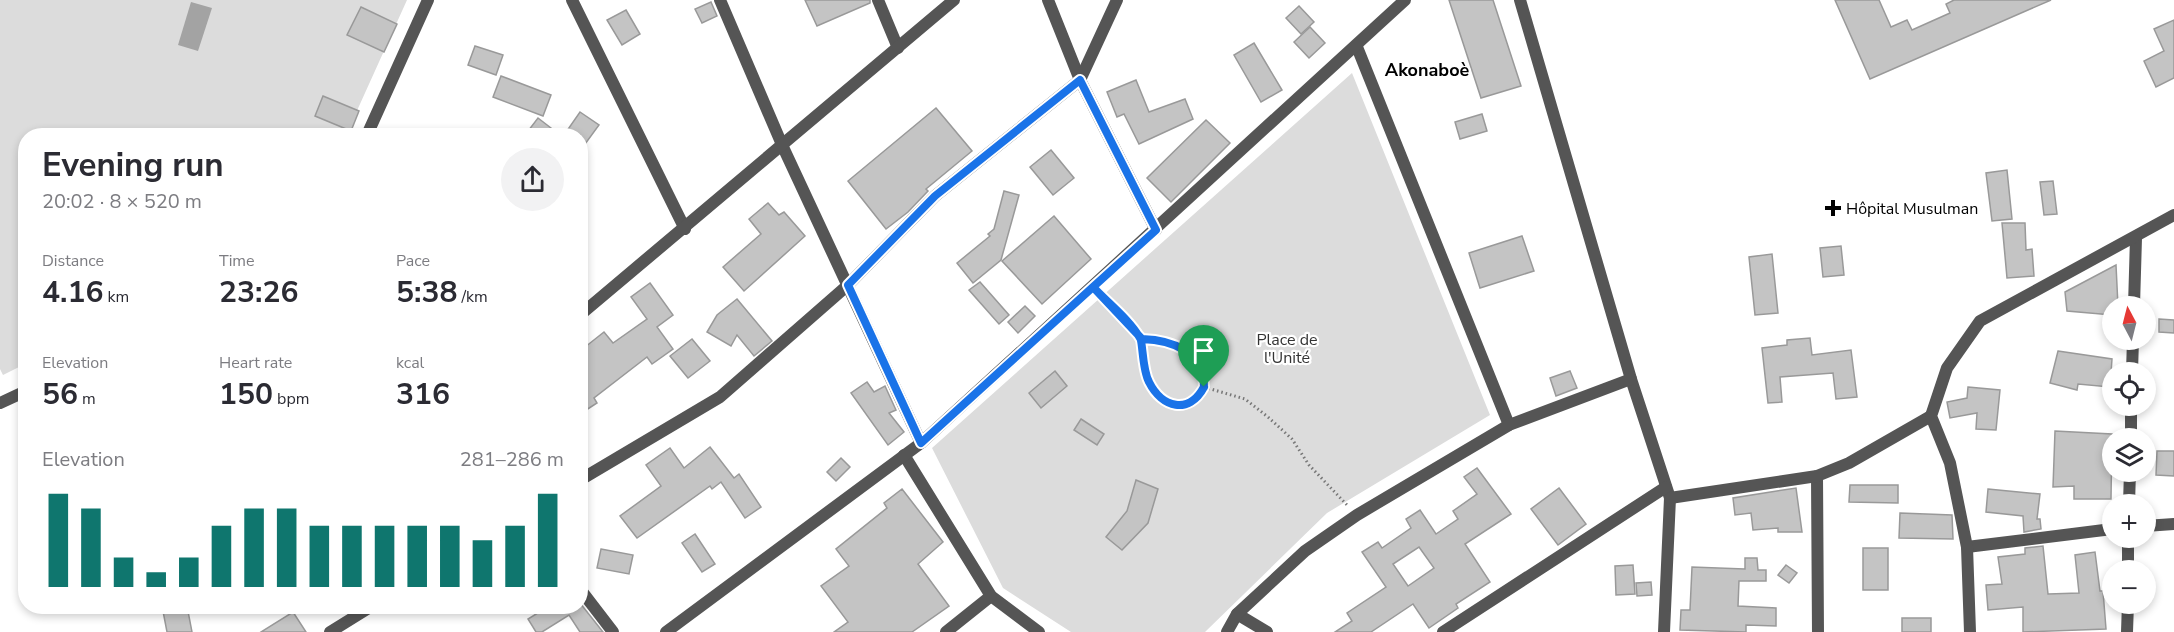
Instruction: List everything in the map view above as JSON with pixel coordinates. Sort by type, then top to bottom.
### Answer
[{"type":"street","points":[[370,128],[428,0]]},
{"type":"street","points":[[572,0],[685,229]]},
{"type":"street","points":[[720,0],[783,147],[921,443]]},
{"type":"street","points":[[878,0],[898,48]]},
{"type":"street","points":[[588,308],[783,147],[954,0]]},
{"type":"street","points":[[1048,0],[1080,80],[1156,230]]},
{"type":"street","points":[[588,475],[720,397],[848,285],[935,196],[1080,80],[1117,0]]},
{"type":"street","points":[[666,632],[921,443],[1357,47],[1405,0]]},
{"type":"street","points":[[1520,0],[1631,379],[1668,493],[1664,632]]},
{"type":"street","points":[[1357,47],[1509,425]]},
{"type":"street","points":[[1970,632],[1967,547],[1950,463],[1931,416],[1947,368],[1980,321],[2136,238],[2174,215]]},
{"type":"street","points":[[2134,296],[2136,238]]},
{"type":"street","points":[[1227,632],[1237,614],[1305,551],[1357,515],[1509,425],[1631,379]]},
{"type":"street","points":[[0,403],[18,395]]},
{"type":"street","points":[[1443,632],[1668,493],[1817,476],[1849,463],[1931,416]]},
{"type":"street","points":[[904,455],[991,596],[1039,632]]},
{"type":"street","points":[[1817,476],[1818,632]]},
{"type":"street","points":[[2156,525],[2174,524]]},
{"type":"street","points":[[1967,547],[2102,530]]},
{"type":"street","points":[[946,632],[991,596]]},
{"type":"street","points":[[588,600],[613,632]]},
{"type":"street","points":[[330,632],[359,614]]},
{"type":"street","points":[[1237,614],[1267,632]]},
{"type":"street","points":[[2127,632],[2128,614]]},
{"type":"path","points":[[1093,287],[1142,339],[1144,370],[1149,383],[1168,402],[1179,406],[1191,403],[1198,398],[1204,387],[1200,363],[1186,350],[1156,340],[1142,339]]},
{"type":"path","points":[[1204,387],[1245,399],[1268,417],[1292,439],[1309,465],[1357,515]]},
{"type":"green space","points":[[0,0],[407,0],[349,128],[18,128],[18,368],[3,375],[0,369]]},
{"type":"green space","name":"Place de l'Unité","points":[[1352,73],[1490,415],[1327,513],[1205,632],[1071,632],[1003,588],[932,448]]},
{"type":"shaded area","points":[[191,2],[212,8],[198,51],[178,45]]},
{"type":"building","points":[[805,0],[870,0],[870,3],[817,26]]},
{"type":"building","points":[[1449,0],[1493,0],[1521,86],[1481,98]]},
{"type":"building","points":[[1835,0],[1879,0],[1891,27],[1907,20],[1912,30],[1950,13],[1946,4],[1954,0],[2051,0],[1870,79]]},
{"type":"building","points":[[711,2],[717,16],[702,23],[695,9]]},
{"type":"building","points":[[1299,6],[1314,22],[1301,34],[1286,18]]},
{"type":"building","points":[[361,7],[397,24],[384,52],[347,35]]},
{"type":"building","points":[[626,10],[640,34],[622,45],[607,20]]},
{"type":"building","points":[[2174,20],[2174,78],[2156,87],[2144,61],[2164,51],[2154,29]]},
{"type":"building","points":[[1310,27],[1325,43],[1309,58],[1294,42]]},
{"type":"building","points":[[1254,43],[1282,90],[1261,102],[1234,55]]},
{"type":"building","points":[[475,46],[503,55],[496,75],[468,65]]},
{"type":"building","points":[[501,76],[551,95],[543,116],[493,97]]},
{"type":"building","points":[[1136,80],[1149,112],[1185,99],[1193,119],[1139,144],[1124,114],[1117,117],[1107,92]]},
{"type":"building","points":[[323,96],[359,111],[352,128],[344,128],[315,116]]},
{"type":"building","points":[[936,108],[972,151],[926,189],[928,191],[908,212],[886,229],[848,181]]},
{"type":"building","points":[[580,112],[599,125],[588,140],[588,128],[569,128]]},
{"type":"building","points":[[1482,114],[1487,131],[1460,139],[1455,122]]},
{"type":"building","points":[[538,118],[551,128],[530,128]]},
{"type":"building","points":[[1206,120],[1230,143],[1171,202],[1147,178]]},
{"type":"building","points":[[1051,150],[1074,178],[1053,195],[1030,167]]},
{"type":"building","points":[[2007,170],[2012,219],[1992,221],[1986,173]]},
{"type":"building","points":[[2053,181],[2057,214],[2044,215],[2040,182]]},
{"type":"building","points":[[1004,191],[1019,195],[1001,260],[973,283],[957,263],[990,236],[988,234],[994,229]]},
{"type":"building","points":[[768,203],[779,215],[784,212],[805,236],[744,291],[723,267],[761,234],[749,219]]},
{"type":"building","points":[[1054,216],[1091,259],[1042,304],[1002,261]]},
{"type":"building","points":[[2002,223],[2025,223],[2026,250],[2032,249],[2034,276],[2007,278]]},
{"type":"building","points":[[1522,236],[1534,271],[1480,288],[1469,253]]},
{"type":"building","points":[[1841,246],[1844,275],[1823,277],[1820,248]]},
{"type":"building","points":[[1772,254],[1778,313],[1755,315],[1749,257]]},
{"type":"building","points":[[2116,265],[2118,296],[2102,296],[2102,314],[2067,311],[2065,292]]},
{"type":"building","points":[[980,282],[1009,315],[999,324],[969,290]]},
{"type":"building","points":[[650,283],[673,315],[657,327],[673,349],[652,364],[647,357],[594,398],[597,403],[588,409],[588,345],[604,332],[613,343],[647,319],[631,297]]},
{"type":"building","points":[[737,299],[772,341],[754,356],[737,335],[731,346],[707,332],[717,315]]},
{"type":"building","points":[[1025,306],[1035,316],[1018,333],[1008,322]]},
{"type":"building","points":[[2159,319],[2174,320],[2174,333],[2159,332]]},
{"type":"building","points":[[1810,338],[1812,355],[1851,350],[1857,397],[1836,399],[1833,373],[1780,377],[1782,402],[1768,403],[1762,348],[1787,345],[1787,340]]},
{"type":"building","points":[[692,339],[710,361],[688,378],[670,356]]},
{"type":"building","points":[[2058,351],[2112,359],[2112,362],[2102,362],[2102,386],[2078,384],[2077,390],[2050,383]]},
{"type":"building","points":[[1055,371],[1067,386],[1041,408],[1029,393]]},
{"type":"building","points":[[1570,371],[1577,388],[1556,396],[1550,378]]},
{"type":"building","points":[[867,382],[874,392],[885,386],[896,410],[889,413],[904,432],[888,445],[851,393]]},
{"type":"building","points":[[1968,387],[2000,390],[1996,430],[1976,429],[1977,413],[1950,418],[1947,402],[1967,398]]},
{"type":"building","points":[[1081,419],[1104,434],[1097,445],[1074,430]]},
{"type":"building","points":[[2055,431],[2102,433],[2102,482],[2111,482],[2111,494],[2102,494],[2102,499],[2074,499],[2074,486],[2053,487]]},
{"type":"building","points":[[710,447],[734,478],[739,474],[761,507],[745,518],[721,482],[712,489],[710,486],[637,538],[620,516],[661,486],[646,465],[670,448],[684,468]]},
{"type":"building","points":[[2157,451],[2174,451],[2174,476],[2156,475]]},
{"type":"building","points":[[841,458],[850,467],[836,481],[827,472]]},
{"type":"building","points":[[1477,468],[1511,514],[1465,544],[1490,582],[1456,604],[1458,608],[1429,628],[1413,604],[1371,632],[1335,632],[1352,621],[1347,613],[1386,587],[1362,552],[1378,542],[1382,548],[1411,528],[1406,519],[1420,510],[1436,534],[1458,519],[1453,511],[1477,494],[1464,477]],"holes":[[[1419,547],[1434,568],[1408,586],[1393,564]]]},
{"type":"building","points":[[1136,480],[1158,489],[1148,523],[1122,550],[1106,537],[1127,511]]},
{"type":"building","points":[[1850,485],[1898,485],[1898,503],[1849,502]]},
{"type":"building","points":[[1559,488],[1586,524],[1558,545],[1531,509]]},
{"type":"building","points":[[1796,488],[1802,532],[1778,532],[1778,528],[1753,530],[1751,513],[1735,515],[1733,498]]},
{"type":"building","points":[[902,489],[943,542],[918,564],[949,606],[912,632],[834,632],[848,622],[821,586],[849,566],[836,549],[887,508],[884,503]]},
{"type":"building","points":[[1988,489],[2040,494],[2037,519],[2040,519],[2041,529],[2024,532],[2023,516],[1986,512]]},
{"type":"building","points":[[1900,513],[1952,515],[1953,539],[1899,538]]},
{"type":"building","points":[[695,534],[715,564],[702,572],[682,543]]},
{"type":"building","points":[[2043,546],[2048,594],[2079,593],[2075,555],[2095,552],[2100,591],[2102,591],[2102,614],[2105,614],[2106,629],[2023,632],[2023,607],[1988,610],[1986,585],[2002,584],[1998,557],[2025,554],[2025,548]]},
{"type":"building","points":[[1863,548],[1888,548],[1888,590],[1863,590]]},
{"type":"building","points":[[601,549],[633,555],[629,574],[597,568]]},
{"type":"building","points":[[1745,558],[1757,558],[1758,570],[1766,570],[1766,581],[1739,581],[1738,606],[1776,608],[1776,626],[1746,625],[1746,632],[1680,630],[1681,610],[1690,610],[1692,567],[1745,569]]},
{"type":"building","points":[[1633,565],[1635,594],[1616,595],[1615,566]]},
{"type":"building","points":[[1786,565],[1797,573],[1789,583],[1778,575]]},
{"type":"building","points":[[1651,582],[1652,595],[1637,596],[1636,583]]},
{"type":"building","points":[[588,613],[603,632],[580,632],[569,615],[542,632],[536,632],[528,619],[536,614]]},
{"type":"building","points":[[164,614],[189,614],[192,632],[167,632]]},
{"type":"building","points":[[290,614],[294,614],[306,632],[261,632]]},
{"type":"building","points":[[1902,618],[1931,618],[1931,632],[1902,632]]},
{"type":"place","name":"Hôpital Musulman","points":[[1833,208]]},
{"type":"district","name":"Akonaboè","points":[[1427,70]]},
{"type":"route","points":[[1204,387],[1198,398],[1191,403],[1179,406],[1158,395],[1149,383],[1144,370],[1141,354],[1142,339],[1093,287],[1156,230],[1080,80],[935,196],[848,285],[921,443],[1093,287],[1142,339],[1172,344],[1186,350],[1200,363],[1204,375],[1204,387]]}]
